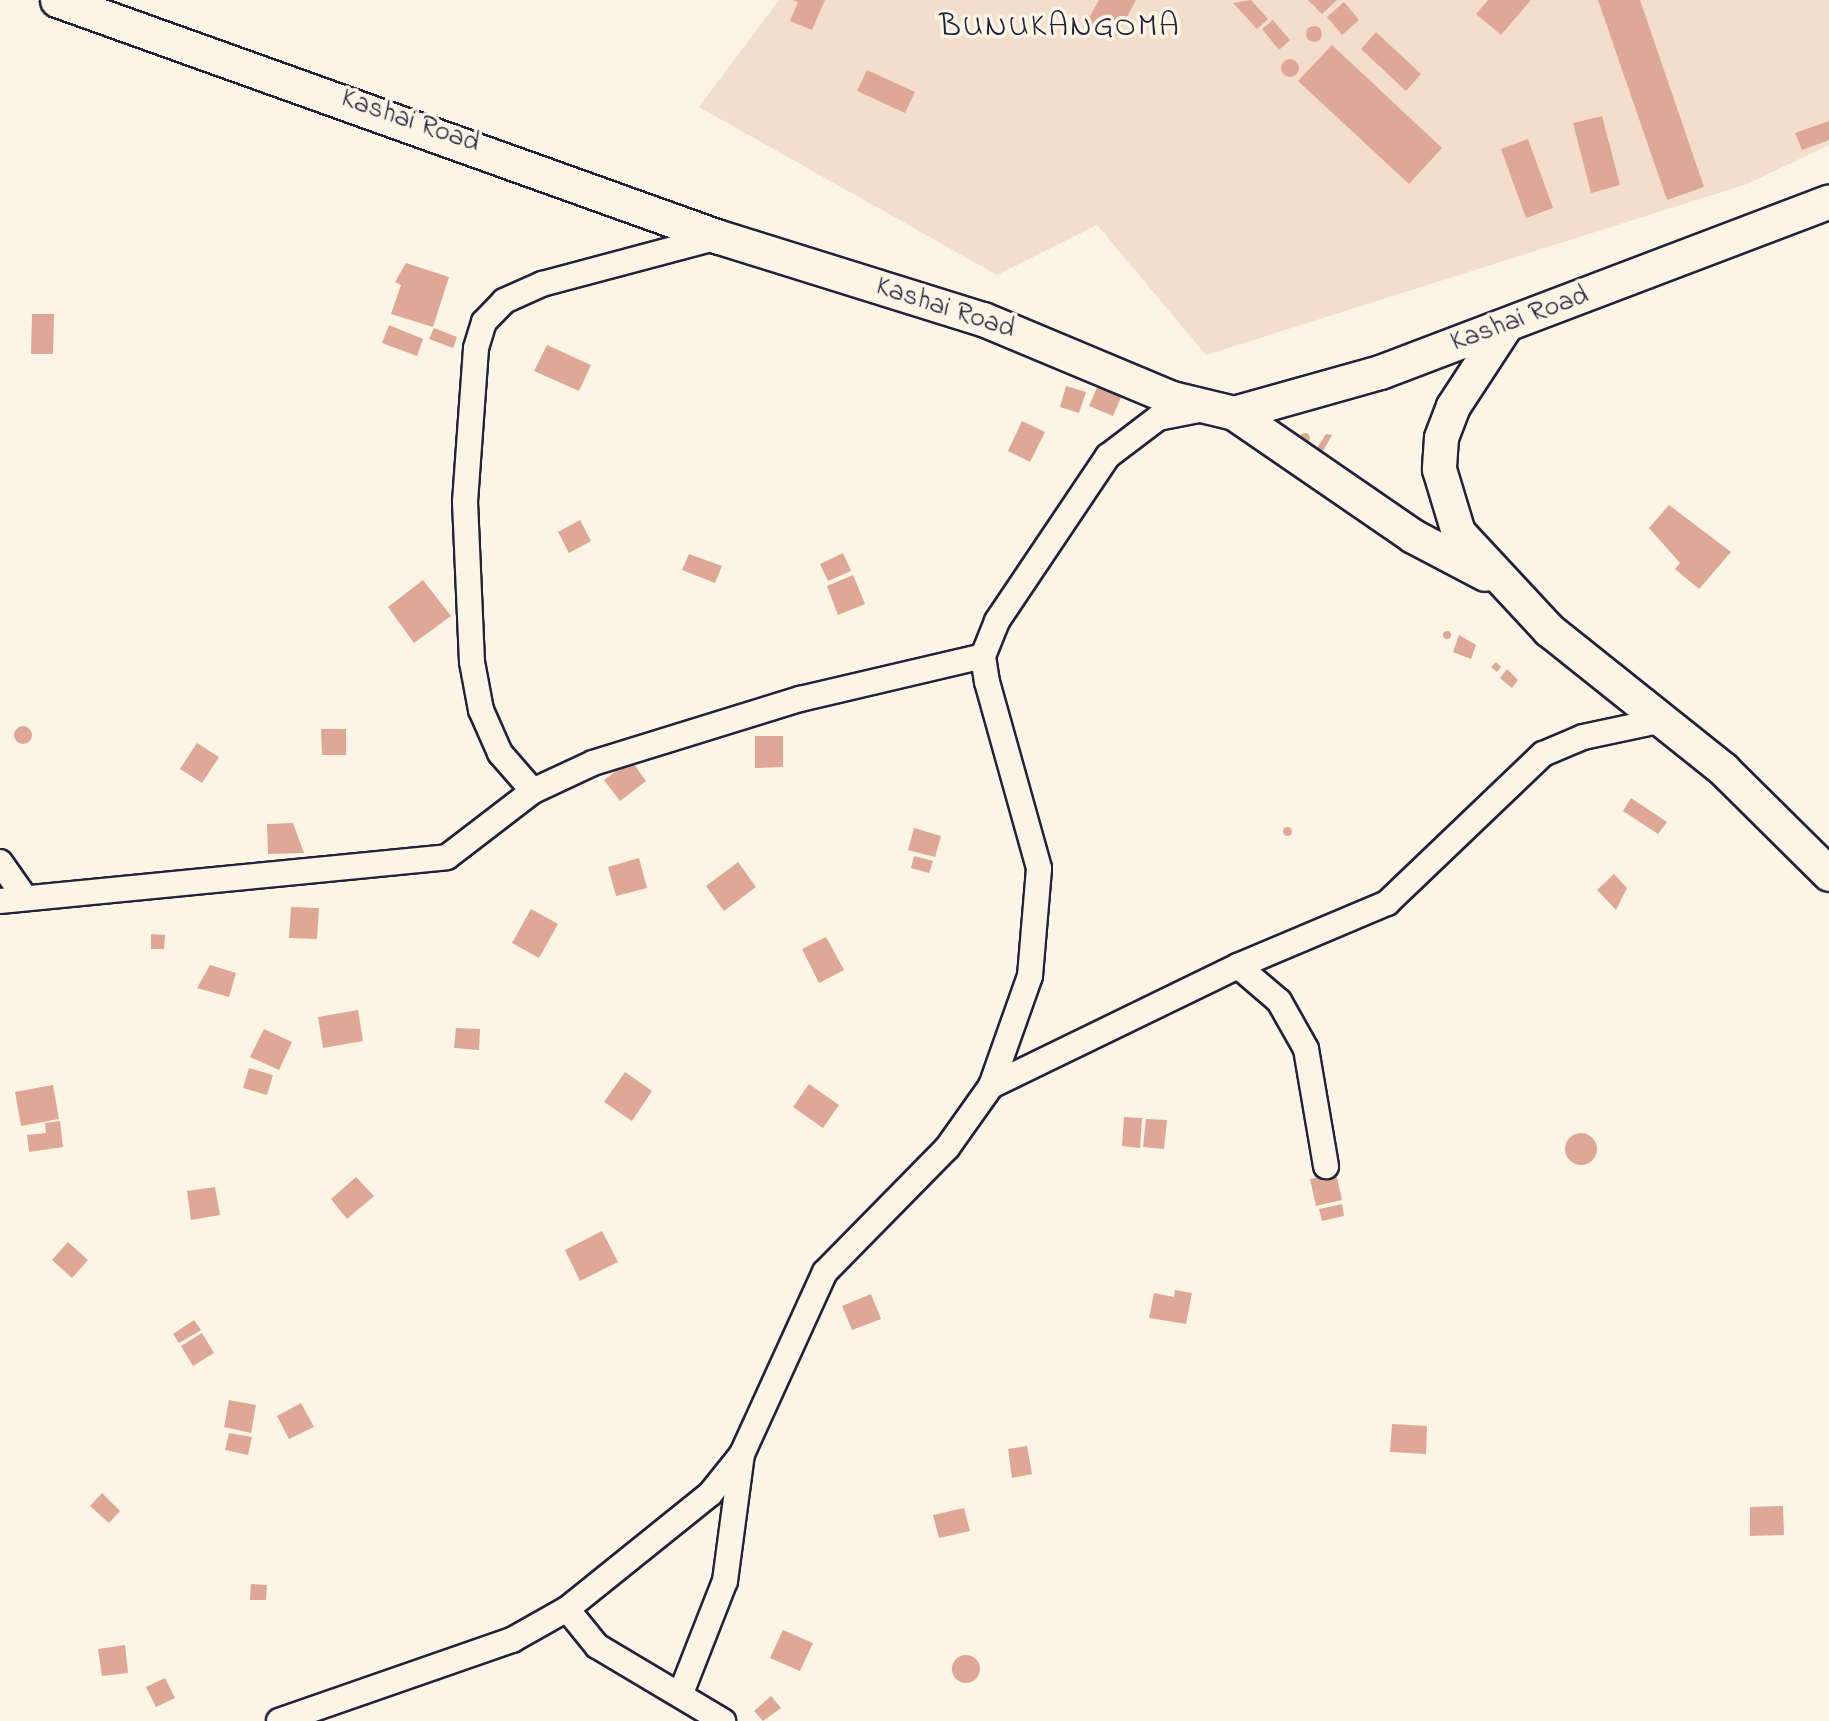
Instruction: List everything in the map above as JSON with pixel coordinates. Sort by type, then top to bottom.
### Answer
[{"type":"street","name":"Kashai Road","points":[[57,0],[719,237],[983,319],[1220,411],[1380,372],[1829,201]]},
{"type":"street","points":[[533,792],[500,753],[481,710],[472,662],[467,447],[475,348],[484,322],[504,301],[542,284],[719,237]]},
{"type":"street","points":[[1506,325],[1453,406],[1439,470],[1458,532],[1500,582],[1723,769],[1829,874]]},
{"type":"street","points":[[279,1721],[512,1640],[567,1609],[710,1494],[742,1454],[825,1272],[947,1148],[991,1087],[1030,976],[1039,868],[983,656],[1009,600],[1108,456],[1158,418],[1220,411],[1413,536],[1500,582]]},
{"type":"street","points":[[0,862],[12,899],[422,862],[465,849],[533,792],[593,763],[800,699],[983,656]]},
{"type":"street","points":[[991,1087],[1238,966],[1387,903],[1543,754],[1583,737],[1663,720]]},
{"type":"street","points":[[1238,966],[1279,1001],[1307,1049],[1326,1166]]},
{"type":"street","points":[[681,1693],[725,1581],[742,1454]]},
{"type":"street","points":[[567,1609],[590,1641],[681,1693],[723,1721]]},
{"type":"shaded area","points":[[779,0],[1829,0],[1829,145],[1747,184],[1206,355],[1097,225],[997,275],[699,107]]},
{"type":"building","points":[[792,0],[825,0],[812,30],[790,21],[798,2]]},
{"type":"building","points":[[1099,0],[1136,0],[1115,39],[1086,23]]},
{"type":"building","points":[[1251,0],[1268,19],[1257,29],[1233,3]]},
{"type":"building","points":[[1308,0],[1337,0],[1322,14]]},
{"type":"building","points":[[1488,0],[1531,0],[1501,35],[1476,14]]},
{"type":"building","points":[[1598,0],[1640,0],[1704,187],[1667,200]]},
{"type":"building","points":[[1344,2],[1359,20],[1342,35],[1327,17]]},
{"type":"building","points":[[1273,20],[1290,40],[1279,50],[1262,29]]},
{"type":"building","points":[[1314,26],[1320,28],[1320,40],[1314,42],[1308,40],[1306,34],[1308,28]]},
{"type":"building","points":[[1376,32],[1421,74],[1406,91],[1361,49]]},
{"type":"building","points":[[1332,45],[1442,148],[1409,184],[1298,81]]},
{"type":"building","points":[[1290,59],[1296,62],[1299,68],[1296,74],[1290,77],[1284,74],[1281,68],[1284,62]]},
{"type":"building","points":[[867,70],[915,92],[905,113],[857,91]]},
{"type":"building","points":[[1602,116],[1620,185],[1591,193],[1573,123]]},
{"type":"building","points":[[1829,121],[1829,140],[1802,150],[1795,133]]},
{"type":"building","points":[[1528,139],[1553,208],[1526,218],[1501,149]]},
{"type":"building","points":[[406,263],[449,277],[433,327],[391,314],[401,285],[395,282]]},
{"type":"building","points":[[32,314],[54,314],[53,354],[31,354]]},
{"type":"building","points":[[389,325],[423,339],[417,356],[382,343]]},
{"type":"building","points":[[434,328],[457,337],[453,348],[429,339]]},
{"type":"building","points":[[547,345],[591,365],[579,391],[534,371]]},
{"type":"building","points":[[1098,385],[1122,395],[1113,416],[1089,406]]},
{"type":"building","points":[[1066,386],[1086,392],[1079,413],[1060,407]]},
{"type":"building","points":[[1022,421],[1045,432],[1030,462],[1008,451]]},
{"type":"building","points":[[1305,433],[1309,434],[1309,442],[1305,443],[1301,442],[1300,438],[1301,434]]},
{"type":"building","points":[[1326,434],[1332,435],[1323,451],[1317,448]]},
{"type":"building","points":[[1669,505],[1731,552],[1699,589],[1675,569],[1680,563],[1649,528]]},
{"type":"building","points":[[580,520],[591,541],[569,553],[558,532]]},
{"type":"building","points":[[843,553],[851,571],[828,581],[820,564]]},
{"type":"building","points":[[689,554],[722,566],[715,583],[682,570]]},
{"type":"building","points":[[853,575],[865,604],[838,615],[827,586]]},
{"type":"building","points":[[423,580],[451,616],[414,643],[388,607]]},
{"type":"building","points":[[1447,631],[1451,635],[1447,639],[1443,635]]},
{"type":"building","points":[[1459,635],[1476,645],[1471,659],[1453,652]]},
{"type":"building","points":[[1496,662],[1501,667],[1497,672],[1491,667]]},
{"type":"building","points":[[1507,669],[1518,680],[1512,688],[1500,678]]},
{"type":"building","points":[[23,726],[29,729],[32,735],[29,741],[23,744],[17,741],[14,735],[17,729]]},
{"type":"building","points":[[321,729],[346,729],[346,755],[322,755]]},
{"type":"building","points":[[755,736],[783,736],[783,767],[755,768]]},
{"type":"building","points":[[197,743],[219,757],[202,783],[180,769]]},
{"type":"building","points":[[631,760],[646,781],[620,801],[604,780]]},
{"type":"building","points":[[1631,798],[1667,822],[1658,834],[1623,811]]},
{"type":"building","points":[[293,823],[304,853],[268,854],[267,824]]},
{"type":"building","points":[[1287,827],[1291,831],[1287,835],[1283,831]]},
{"type":"building","points":[[914,828],[941,836],[935,857],[908,850]]},
{"type":"building","points":[[914,856],[933,861],[929,873],[911,868]]},
{"type":"building","points":[[639,858],[647,888],[616,896],[608,867]]},
{"type":"building","points":[[738,862],[756,887],[724,911],[706,886]]},
{"type":"building","points":[[1614,874],[1627,888],[1616,910],[1597,890]]},
{"type":"building","points":[[291,907],[319,908],[317,939],[289,938]]},
{"type":"building","points":[[531,909],[558,924],[539,958],[512,943]]},
{"type":"building","points":[[151,934],[165,935],[164,949],[151,949]]},
{"type":"building","points":[[826,937],[844,970],[819,983],[802,949]]},
{"type":"building","points":[[210,965],[236,973],[229,997],[197,988]]},
{"type":"building","points":[[358,1010],[363,1041],[323,1048],[318,1017]]},
{"type":"building","points":[[456,1028],[480,1029],[479,1050],[454,1048]]},
{"type":"building","points":[[264,1029],[292,1042],[279,1070],[250,1057]]},
{"type":"building","points":[[249,1068],[273,1075],[267,1095],[243,1088]]},
{"type":"building","points":[[625,1072],[652,1091],[632,1121],[604,1102]]},
{"type":"building","points":[[809,1084],[839,1105],[823,1128],[793,1107]]},
{"type":"building","points":[[53,1085],[59,1119],[21,1126],[15,1092]]},
{"type":"building","points":[[1124,1117],[1142,1118],[1140,1148],[1122,1146]]},
{"type":"building","points":[[1146,1119],[1167,1120],[1164,1149],[1143,1147]]},
{"type":"building","points":[[60,1121],[63,1147],[29,1152],[27,1135],[46,1133],[45,1123]]},
{"type":"building","points":[[1581,1133],[1592,1138],[1597,1149],[1592,1160],[1581,1165],[1570,1160],[1565,1149],[1570,1138]]},
{"type":"building","points":[[1336,1173],[1342,1200],[1316,1206],[1310,1179]]},
{"type":"building","points":[[356,1177],[374,1196],[347,1219],[331,1199]]},
{"type":"building","points":[[215,1187],[220,1215],[191,1220],[187,1191]]},
{"type":"building","points":[[1342,1204],[1344,1216],[1322,1221],[1319,1209]]},
{"type":"building","points":[[602,1231],[618,1262],[580,1281],[565,1250]]},
{"type":"building","points":[[68,1242],[88,1260],[72,1278],[52,1260]]},
{"type":"building","points":[[1175,1290],[1192,1293],[1186,1324],[1149,1318],[1154,1293],[1174,1297]]},
{"type":"building","points":[[871,1294],[881,1319],[852,1330],[842,1306]]},
{"type":"building","points":[[194,1320],[201,1330],[179,1343],[173,1334]]},
{"type":"building","points":[[202,1333],[214,1353],[193,1366],[181,1346]]},
{"type":"building","points":[[229,1400],[256,1405],[251,1433],[224,1427]]},
{"type":"building","points":[[301,1403],[314,1427],[289,1439],[277,1416]]},
{"type":"building","points":[[1392,1424],[1427,1426],[1426,1454],[1390,1452]]},
{"type":"building","points":[[229,1433],[252,1437],[248,1455],[225,1450]]},
{"type":"building","points":[[1027,1446],[1032,1474],[1012,1478],[1008,1449]]},
{"type":"building","points":[[102,1493],[120,1511],[109,1523],[90,1506]]},
{"type":"building","points":[[1783,1506],[1784,1535],[1750,1536],[1750,1507]]},
{"type":"building","points":[[964,1508],[970,1531],[939,1538],[933,1515]]},
{"type":"building","points":[[251,1584],[267,1585],[266,1600],[250,1600]]},
{"type":"building","points":[[783,1630],[813,1643],[800,1671],[770,1658]]},
{"type":"building","points":[[125,1645],[128,1673],[102,1676],[98,1649]]},
{"type":"building","points":[[966,1655],[976,1659],[980,1669],[976,1679],[966,1683],[956,1679],[952,1669],[956,1659]]},
{"type":"building","points":[[165,1678],[175,1698],[156,1707],[146,1687]]},
{"type":"building","points":[[771,1696],[781,1708],[763,1721],[754,1711]]},
{"type":"district","name":"BUNUKANGOMA","points":[[1060,28]]}]
